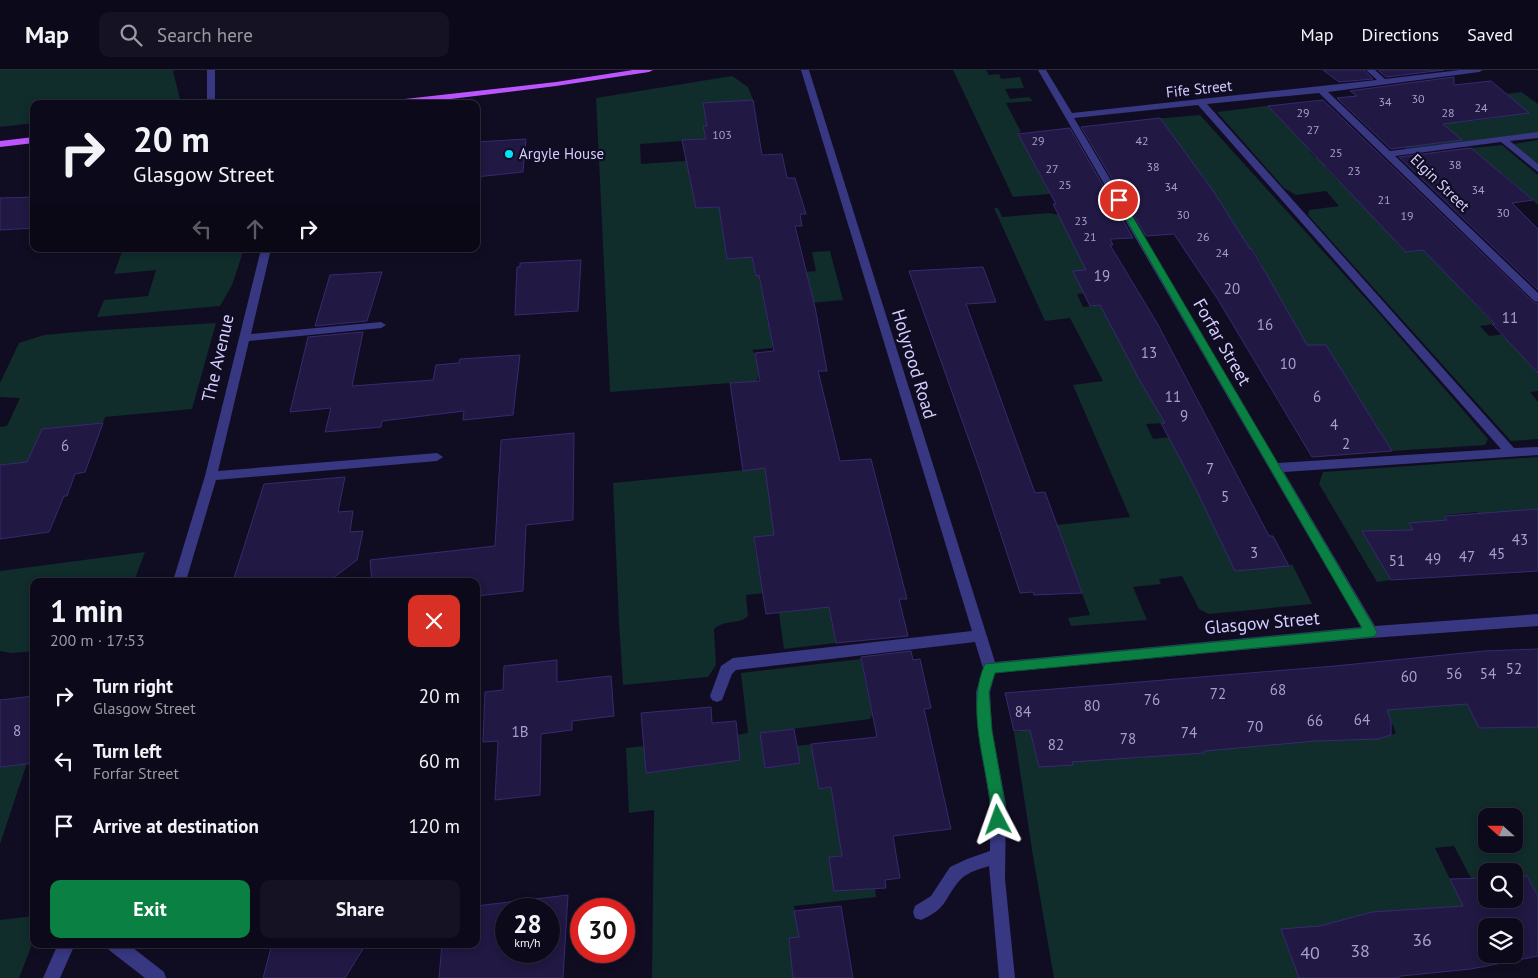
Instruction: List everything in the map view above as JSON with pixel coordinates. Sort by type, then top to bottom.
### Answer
[{"type":"main road","points":[[421,100],[556,84],[649,70]]},
{"type":"main road","points":[[0,144],[30,140]]},
{"type":"street","points":[[211,70],[211,100]]},
{"type":"street","name":"Holyrood Road","points":[[805,70],[990,668]]},
{"type":"street","name":"Forfar Street","points":[[1042,70],[1371,632]]},
{"type":"street","points":[[1370,70],[1383,82]]},
{"type":"street","name":"Fife Street","points":[[1070,116],[1321,90],[1479,70]]},
{"type":"street","name":"Elgin Street","points":[[1321,90],[1538,299]]},
{"type":"street","points":[[1200,102],[1511,453]]},
{"type":"street","points":[[1389,154],[1538,135]]},
{"type":"street","points":[[1503,140],[1538,169]]},
{"type":"street","name":"The Avenue","points":[[180,578],[211,476],[265,252]]},
{"type":"street","points":[[244,338],[381,326]]},
{"type":"street","points":[[1275,468],[1538,451]]},
{"type":"street","points":[[211,476],[438,457]]},
{"type":"street","name":"Glasgow Street","points":[[990,668],[1371,632],[1538,620]]},
{"type":"street","points":[[717,696],[726,670],[733,664],[980,636]]},
{"type":"street","points":[[990,668],[983,692],[986,730],[998,804],[997,879],[1007,978]]},
{"type":"street","points":[[921,912],[937,902],[956,873],[972,864],[998,856]]},
{"type":"street","points":[[51,978],[65,948]]},
{"type":"street","points":[[120,948],[158,978]]},
{"type":"green space","points":[[0,70],[175,70],[173,71],[180,99],[178,100],[30,100],[30,123],[0,127]]},
{"type":"green space","points":[[953,70],[986,70],[989,75],[999,74],[1001,79],[1020,77],[1024,88],[1005,89],[1010,99],[1029,97],[1033,101],[1006,103],[1021,132],[1018,133],[1050,194],[1013,197]]},
{"type":"green space","points":[[732,76],[748,87],[753,100],[703,103],[707,126],[703,126],[707,147],[684,152],[682,141],[640,144],[641,164],[685,161],[685,157],[708,152],[694,196],[696,208],[721,207],[727,259],[752,257],[756,276],[816,271],[812,252],[830,251],[843,300],[766,307],[773,344],[772,348],[752,350],[758,365],[759,374],[757,381],[610,392],[596,98]]},
{"type":"green space","points":[[1521,92],[1538,104],[1538,133],[1406,149],[1380,124],[1443,124],[1496,118],[1476,99],[1510,115],[1528,113],[1506,94]]},
{"type":"green space","points":[[1273,105],[1332,147],[1309,151],[1316,158],[1331,156],[1325,167],[1339,182],[1356,180],[1398,244],[1406,252],[1425,250],[1494,324],[1480,326],[1489,336],[1505,334],[1513,346],[1538,373],[1538,391],[1530,392],[1538,402],[1538,439],[1511,441],[1308,215],[1309,210],[1339,206],[1326,191],[1296,195],[1284,188],[1217,112]]},
{"type":"green space","points":[[1200,115],[1377,311],[1488,439],[1485,445],[1392,451],[1372,418],[1337,420],[1336,362],[1326,345],[1289,346],[1281,330],[1298,329],[1291,317],[1270,318],[1239,268],[1262,265],[1253,249],[1228,250],[1210,186],[1202,175],[1177,176],[1188,157],[1185,151],[1163,152],[1141,120]]},
{"type":"green space","points":[[1538,140],[1538,166],[1513,144]]},
{"type":"green space","points":[[1502,145],[1538,175],[1538,205],[1502,173],[1481,176],[1489,163],[1476,152],[1456,154],[1451,150]]},
{"type":"green space","points":[[994,208],[998,208],[1002,217],[1049,213],[1059,215],[1077,248],[1086,270],[1073,271],[1098,292],[1077,294],[1083,307],[1102,305],[1165,423],[1146,424],[1153,439],[1171,437],[1209,515],[1256,510],[1238,521],[1235,570],[1289,566],[1292,564],[1312,604],[1209,614],[1199,609],[1182,576],[1159,579],[1161,584],[1133,587],[1147,620],[1071,626],[1068,618],[1090,615],[1057,525],[1130,517],[1073,385],[1103,381],[1070,318],[1045,321]]},
{"type":"green space","points":[[122,252],[243,252],[232,285],[220,306],[97,317],[104,300],[148,296],[156,270],[114,274]]},
{"type":"green space","points":[[216,323],[192,409],[105,417],[103,423],[42,429],[27,462],[1,465],[0,468],[0,427],[7,426],[20,398],[0,397],[0,383],[19,343],[44,335]]},
{"type":"green space","points":[[1538,457],[1538,515],[1533,509],[1503,513],[1495,538],[1477,512],[1444,515],[1458,539],[1419,540],[1362,531],[1391,580],[1377,582],[1319,484],[1323,472]]},
{"type":"green space","points":[[765,468],[776,535],[754,538],[756,555],[840,548],[846,584],[746,595],[748,616],[714,629],[716,665],[708,677],[623,685],[613,483]]},
{"type":"green space","points":[[145,552],[135,578],[30,578],[30,651],[12,653],[0,651],[0,571]]},
{"type":"green space","points":[[846,605],[848,619],[831,620],[836,643],[784,649],[779,613]]},
{"type":"green space","points":[[861,659],[872,715],[870,719],[760,733],[765,768],[800,763],[797,746],[838,741],[820,789],[939,773],[941,786],[833,800],[842,856],[829,857],[834,886],[857,885],[864,889],[875,889],[876,897],[794,906],[799,937],[789,938],[793,978],[652,978],[654,810],[629,813],[626,748],[644,746],[646,773],[740,760],[737,735],[748,733],[741,673]]},
{"type":"green space","points":[[1437,693],[1538,719],[1538,895],[1527,876],[1523,876],[1523,863],[1478,863],[1478,879],[1472,880],[1454,846],[1435,848],[1463,906],[1372,912],[1320,926],[1281,929],[1299,978],[1054,978],[1014,732],[1030,730],[1050,766],[1073,765],[1062,725],[1112,759],[1143,758],[1131,718],[1188,754],[1204,753],[1190,713],[1254,746],[1270,745],[1257,707],[1315,741],[1382,738],[1396,733],[1382,699],[1390,698],[1398,709],[1441,706]]},
{"type":"green space","points":[[27,763],[0,844],[0,767]]},
{"type":"green space","points":[[30,916],[31,948],[19,978],[0,978],[0,920]]},
{"type":"building","points":[[1323,70],[1364,70],[1373,79],[1339,82]]},
{"type":"building","points":[[1378,70],[1444,70],[1386,77]]},
{"type":"building","points":[[1454,77],[1454,85],[1491,81],[1529,113],[1443,124],[1462,140],[1391,149],[1337,98],[1357,96],[1350,91]]},
{"type":"building","points":[[753,100],[762,155],[782,154],[787,178],[795,178],[806,214],[800,214],[802,226],[795,226],[815,307],[827,371],[818,371],[840,461],[871,459],[907,599],[899,599],[908,636],[836,643],[829,607],[766,614],[754,537],[774,535],[765,468],[743,471],[730,383],[760,381],[755,353],[774,351],[759,275],[756,276],[752,257],[727,259],[719,207],[696,208],[682,140],[706,139],[703,126],[707,126],[703,103]]},
{"type":"building","points":[[1323,100],[1533,302],[1538,304],[1538,373],[1492,324],[1495,324],[1423,250],[1406,252],[1268,106]]},
{"type":"building","points":[[1160,118],[1212,189],[1250,249],[1252,249],[1307,345],[1326,345],[1392,451],[1312,457],[1217,298],[1174,234],[1146,236],[1081,127]]},
{"type":"building","points":[[1070,128],[1133,238],[1110,239],[1113,245],[1110,245],[1157,323],[1269,536],[1273,536],[1289,566],[1235,571],[1194,485],[1161,423],[1165,423],[1140,381],[1100,305],[1090,306],[1073,271],[1086,270],[1053,204],[1056,204],[1018,134]]},
{"type":"building","name":"Argyle House","points":[[526,139],[523,172],[480,177],[480,142]]},
{"type":"building","points":[[1471,148],[1533,200],[1512,203],[1538,229],[1538,290],[1399,157]]},
{"type":"building","points":[[30,197],[30,228],[0,230],[0,198]]},
{"type":"building","points":[[581,260],[578,311],[515,315],[517,267],[520,267],[520,263]]},
{"type":"building","points":[[983,267],[996,302],[966,304],[1035,493],[1045,492],[1082,593],[1034,595],[1033,592],[1020,593],[980,471],[909,271]]},
{"type":"building","points":[[382,272],[367,321],[315,326],[330,275]]},
{"type":"building","points":[[363,332],[352,386],[433,380],[436,365],[459,363],[460,359],[520,355],[513,415],[463,420],[464,411],[382,421],[381,427],[325,432],[331,408],[290,412],[308,337]]},
{"type":"building","points":[[103,423],[85,472],[75,474],[67,496],[64,496],[49,532],[0,539],[0,465],[27,462],[42,429]]},
{"type":"building","points":[[574,433],[573,520],[526,525],[523,591],[480,596],[480,578],[372,578],[370,560],[495,546],[501,440]]},
{"type":"building","points":[[345,477],[338,512],[353,511],[350,532],[363,531],[357,560],[333,578],[234,578],[264,484]]},
{"type":"building","points":[[1538,509],[1538,571],[1391,580],[1362,531],[1413,530],[1409,523],[1447,520],[1444,516]]},
{"type":"building","points":[[1538,649],[1538,727],[1479,728],[1467,704],[1387,710],[1391,721],[1391,735],[1378,739],[1316,741],[1204,751],[1204,753],[1072,762],[1073,765],[1039,767],[1030,730],[1014,731],[1005,693],[1335,666],[1484,651]]},
{"type":"building","points":[[911,651],[913,660],[920,659],[931,708],[924,709],[951,829],[893,836],[900,878],[885,880],[886,888],[834,891],[829,857],[842,856],[831,787],[819,789],[811,744],[877,737],[861,657]]},
{"type":"building","points":[[557,660],[557,682],[611,676],[614,716],[572,721],[572,730],[541,734],[540,795],[495,800],[498,741],[483,742],[485,692],[503,690],[504,666]]},
{"type":"building","points":[[30,696],[30,763],[0,767],[0,700]]},
{"type":"building","points":[[711,707],[712,723],[736,721],[740,760],[646,773],[641,713]]},
{"type":"building","points":[[794,729],[800,763],[765,768],[760,733]]},
{"type":"building","points":[[1523,876],[1527,876],[1538,896],[1538,956],[1523,959],[1523,918],[1478,918],[1478,963],[1502,963],[1471,969],[1401,976],[1397,978],[1299,978],[1281,929],[1320,926],[1372,912],[1463,906],[1450,879],[1478,878],[1478,908],[1523,908]]},
{"type":"building","points":[[568,895],[563,978],[439,978],[442,948],[480,948],[480,906],[495,904],[495,963],[560,963],[560,898],[543,898]]},
{"type":"building","points":[[841,906],[853,978],[793,978],[789,938],[799,937],[794,911]]},
{"type":"building","points":[[271,948],[364,948],[345,978],[263,978]]},
{"type":"place","name":"Argyle House","points":[[509,154]]},
{"type":"route","points":[[998,820],[998,804],[986,730],[983,692],[990,668],[1371,632],[1119,200]]}]
